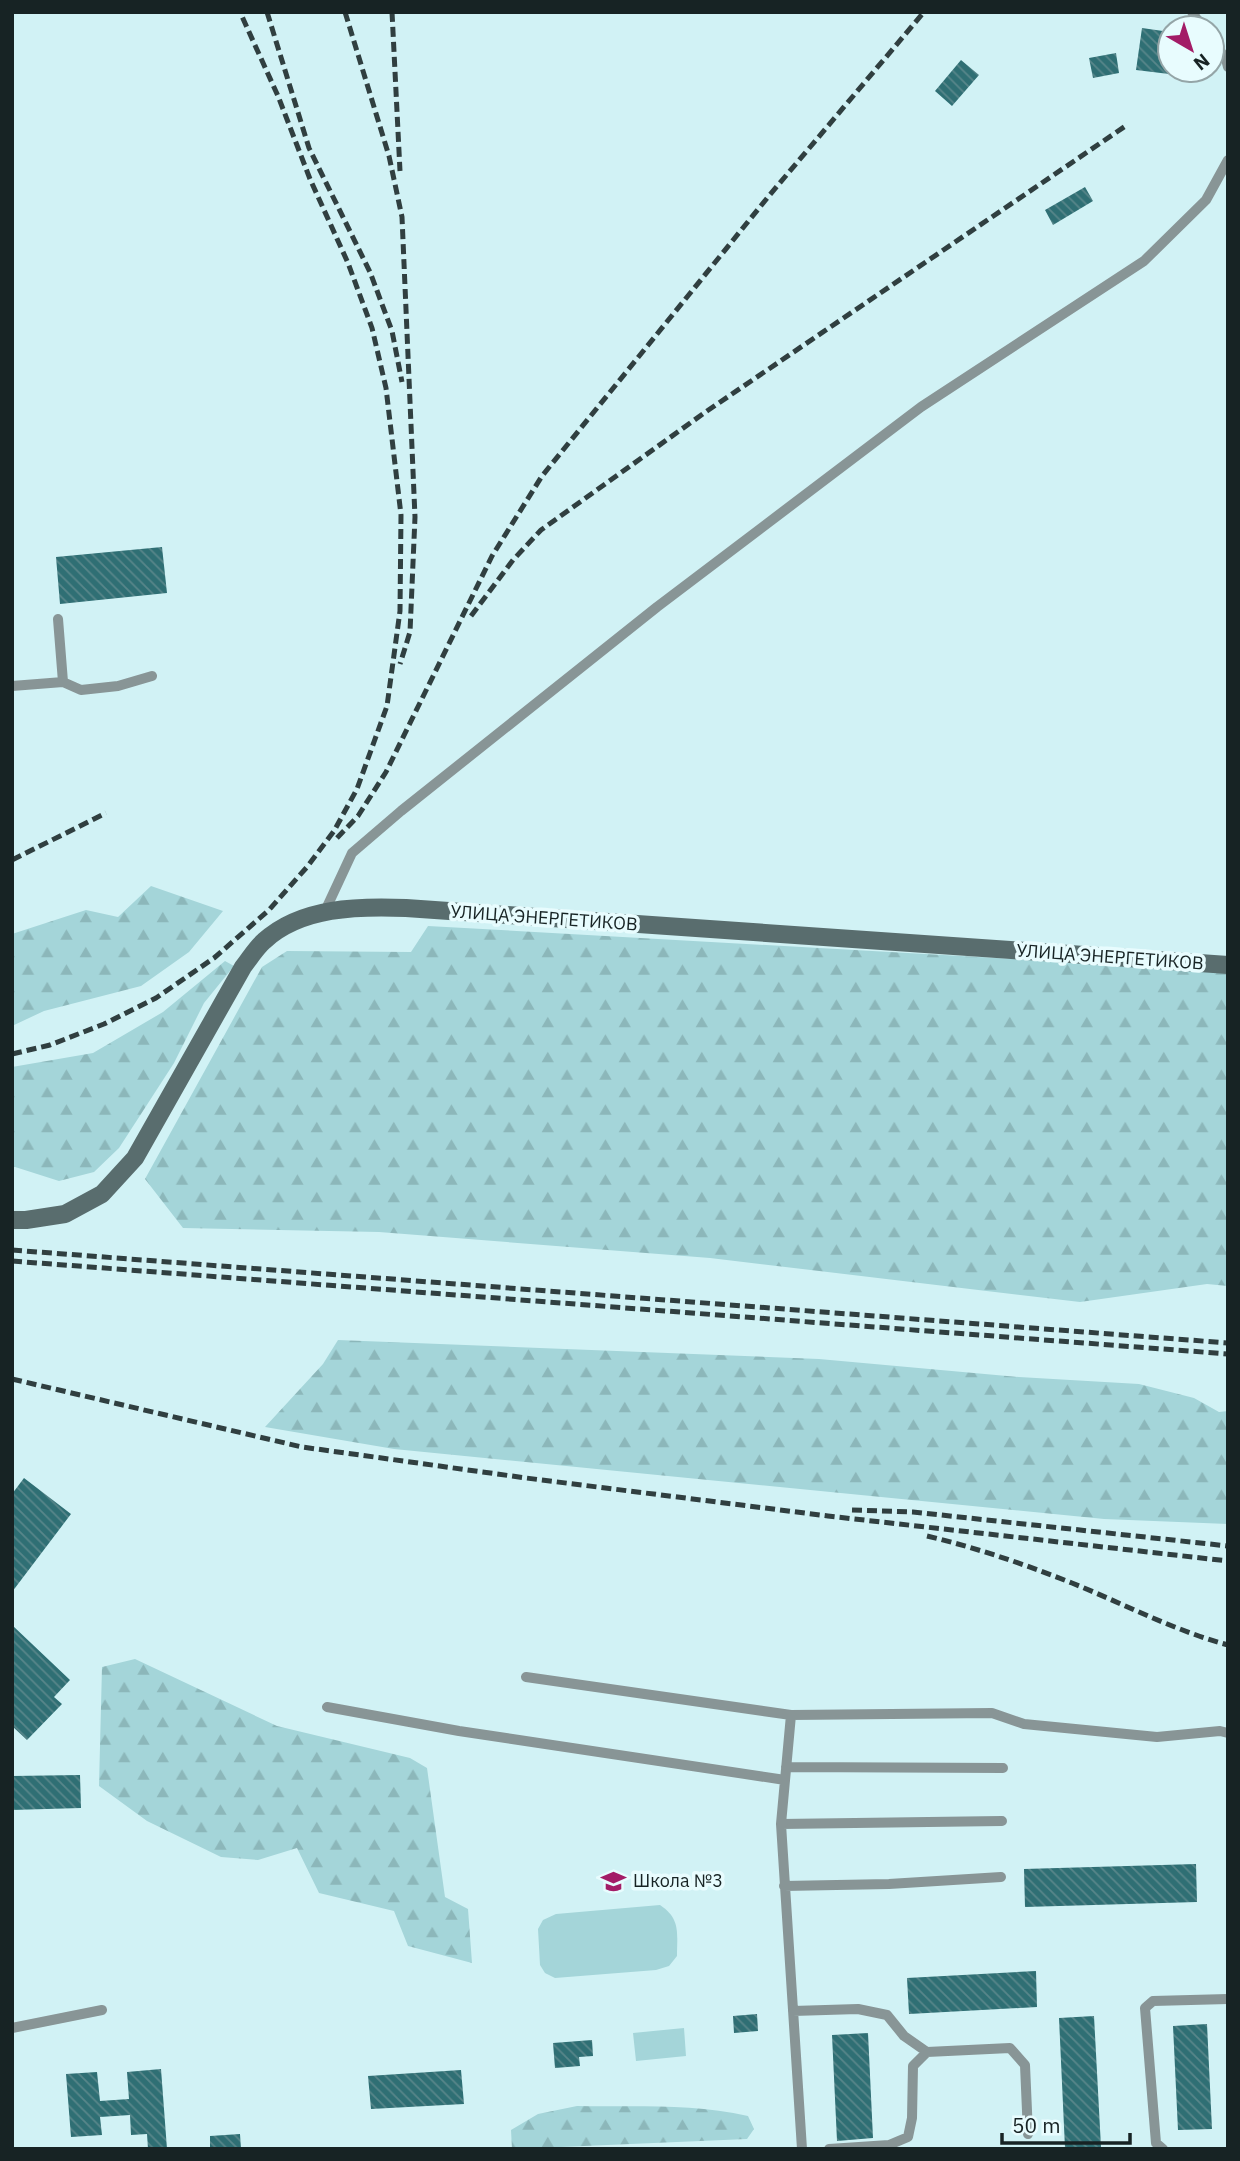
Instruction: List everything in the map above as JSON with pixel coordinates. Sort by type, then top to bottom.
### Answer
[{"type":"street","name":"УЛИЦА ЭНЕРГЕТИКОВ","points":[[12,1220],[65,1214],[102,1194],[135,1158],[243,967],[261,943],[279,928],[326,911],[366,906],[406,908],[1228,965]]},
{"type":"lane","points":[[326,911],[352,853],[401,811],[657,607],[921,407],[1144,261],[1206,200],[1228,160]]},
{"type":"lane","points":[[58,619],[63,682]]},
{"type":"lane","points":[[12,686],[63,682],[81,690],[118,686],[152,676]]},
{"type":"lane","points":[[526,1677],[791,1715],[992,1713],[1024,1724],[1157,1737],[1220,1731],[1228,1733]]},
{"type":"lane","points":[[327,1707],[459,1731],[785,1780]]},
{"type":"lane","points":[[791,1715],[781,1824],[802,2149]]},
{"type":"lane","points":[[786,1767],[1003,1768]]},
{"type":"lane","points":[[781,1824],[1002,1821]]},
{"type":"lane","points":[[784,1886],[889,1884],[1000,1877]]},
{"type":"lane","points":[[1163,2149],[1156,2143],[1145,2008],[1153,2001],[1228,1999]]},
{"type":"lane","points":[[793,2011],[858,2009],[887,2015],[904,2036],[927,2052],[1010,2048],[1025,2064],[1028,2134]]},
{"type":"lane","points":[[12,2028],[102,2010]]},
{"type":"lane","points":[[829,2149],[889,2145],[908,2137],[912,2118],[914,2066],[927,2052]]},
{"type":"green space","points":[[151,886],[223,911],[189,952],[141,986],[44,1011],[12,1026],[12,934],[86,910],[118,917]]},
{"type":"green space","points":[[428,926],[1228,971],[1228,1286],[1207,1284],[1080,1302],[710,1258],[379,1232],[183,1228],[145,1179],[262,967],[287,951],[411,952]]},
{"type":"green space","points":[[225,961],[234,966],[204,1003],[174,1063],[119,1148],[94,1172],[59,1181],[12,1166],[12,1067],[93,1053],[163,1012]]},
{"type":"green space","points":[[338,1340],[819,1359],[1019,1377],[1139,1384],[1194,1398],[1219,1412],[1228,1411],[1228,1524],[1104,1519],[394,1449],[265,1427],[323,1364]]},
{"type":"green space","points":[[135,1659],[277,1726],[410,1758],[427,1768],[445,1897],[468,1909],[472,1963],[408,1946],[394,1911],[319,1893],[297,1848],[258,1860],[221,1857],[147,1821],[99,1786],[102,1667]]},
{"type":"green space","points":[[660,1905],[672,1916],[677,1933],[677,1956],[669,1966],[656,1970],[555,1978],[545,1973],[540,1965],[538,1929],[543,1920],[556,1914]]},
{"type":"green space","points":[[684,2028],[686,2056],[636,2061],[633,2033]]},
{"type":"green space","points":[[577,2106],[706,2109],[748,2116],[754,2129],[747,2139],[512,2149],[511,2130],[538,2114]]},
{"type":"building","points":[[1142,28],[1156,30],[1156,72],[1136,70]]},
{"type":"building","points":[[1116,53],[1119,73],[1093,78],[1089,58]]},
{"type":"building","points":[[961,60],[979,75],[952,106],[935,91]]},
{"type":"building","points":[[1085,187],[1093,201],[1053,225],[1045,210]]},
{"type":"building","points":[[162,547],[167,593],[60,604],[56,557]]},
{"type":"building","points":[[24,1478],[71,1514],[12,1592],[12,1494]]},
{"type":"building","points":[[12,1625],[70,1680],[54,1697],[62,1704],[27,1740],[12,1726]]},
{"type":"building","points":[[80,1775],[81,1808],[12,1810],[12,1776]]},
{"type":"building","points":[[1196,1864],[1197,1902],[1025,1907],[1024,1869]]},
{"type":"building","points":[[1036,1971],[1037,2007],[909,2014],[907,1978]]},
{"type":"building","points":[[757,2014],[758,2031],[734,2033],[733,2016]]},
{"type":"building","points":[[1094,2016],[1101,2147],[1065,2148],[1059,2018]]},
{"type":"building","points":[[1207,2024],[1212,2129],[1178,2130],[1173,2026]]},
{"type":"building","points":[[868,2033],[873,2138],[837,2141],[832,2035]]},
{"type":"building","points":[[592,2040],[593,2056],[579,2057],[580,2066],[555,2068],[553,2043]]},
{"type":"building","points":[[161,2069],[167,2149],[148,2149],[147,2134],[131,2135],[130,2115],[100,2117],[102,2135],[71,2137],[66,2074],[97,2072],[100,2101],[129,2099],[127,2072]]},
{"type":"building","points":[[461,2070],[464,2104],[371,2109],[368,2076]]},
{"type":"building","points":[[240,2134],[241,2149],[210,2149],[210,2136]]},
{"type":"railway","points":[[12,1054],[50,1045],[104,1024],[156,998],[214,958],[269,910],[334,831],[357,789],[387,706],[400,611],[401,515],[386,388],[372,328],[348,263],[240,12]]},
{"type":"railway","points":[[267,12],[309,148],[370,272],[392,331],[402,382]]},
{"type":"railway","points":[[345,12],[389,156],[402,217],[415,517],[410,632],[400,664]]},
{"type":"railway","points":[[392,12],[400,171]]},
{"type":"railway","points":[[337,838],[358,816],[386,772],[492,556],[542,476],[768,197],[924,12]]},
{"type":"railway","points":[[471,616],[513,560],[541,530],[707,411],[1127,125]]},
{"type":"railway","points":[[12,860],[106,813]]},
{"type":"railway","points":[[12,1250],[1228,1343]]},
{"type":"railway","points":[[12,1261],[1228,1354]]},
{"type":"railway","points":[[12,1379],[302,1447],[828,1516],[1228,1561]]},
{"type":"railway","points":[[852,1510],[913,1512],[1228,1546]]},
{"type":"railway","points":[[927,1536],[1036,1569],[1168,1624],[1228,1645]]},
{"type":"place","name":"Школа №3","points":[[613,1881]]}]
